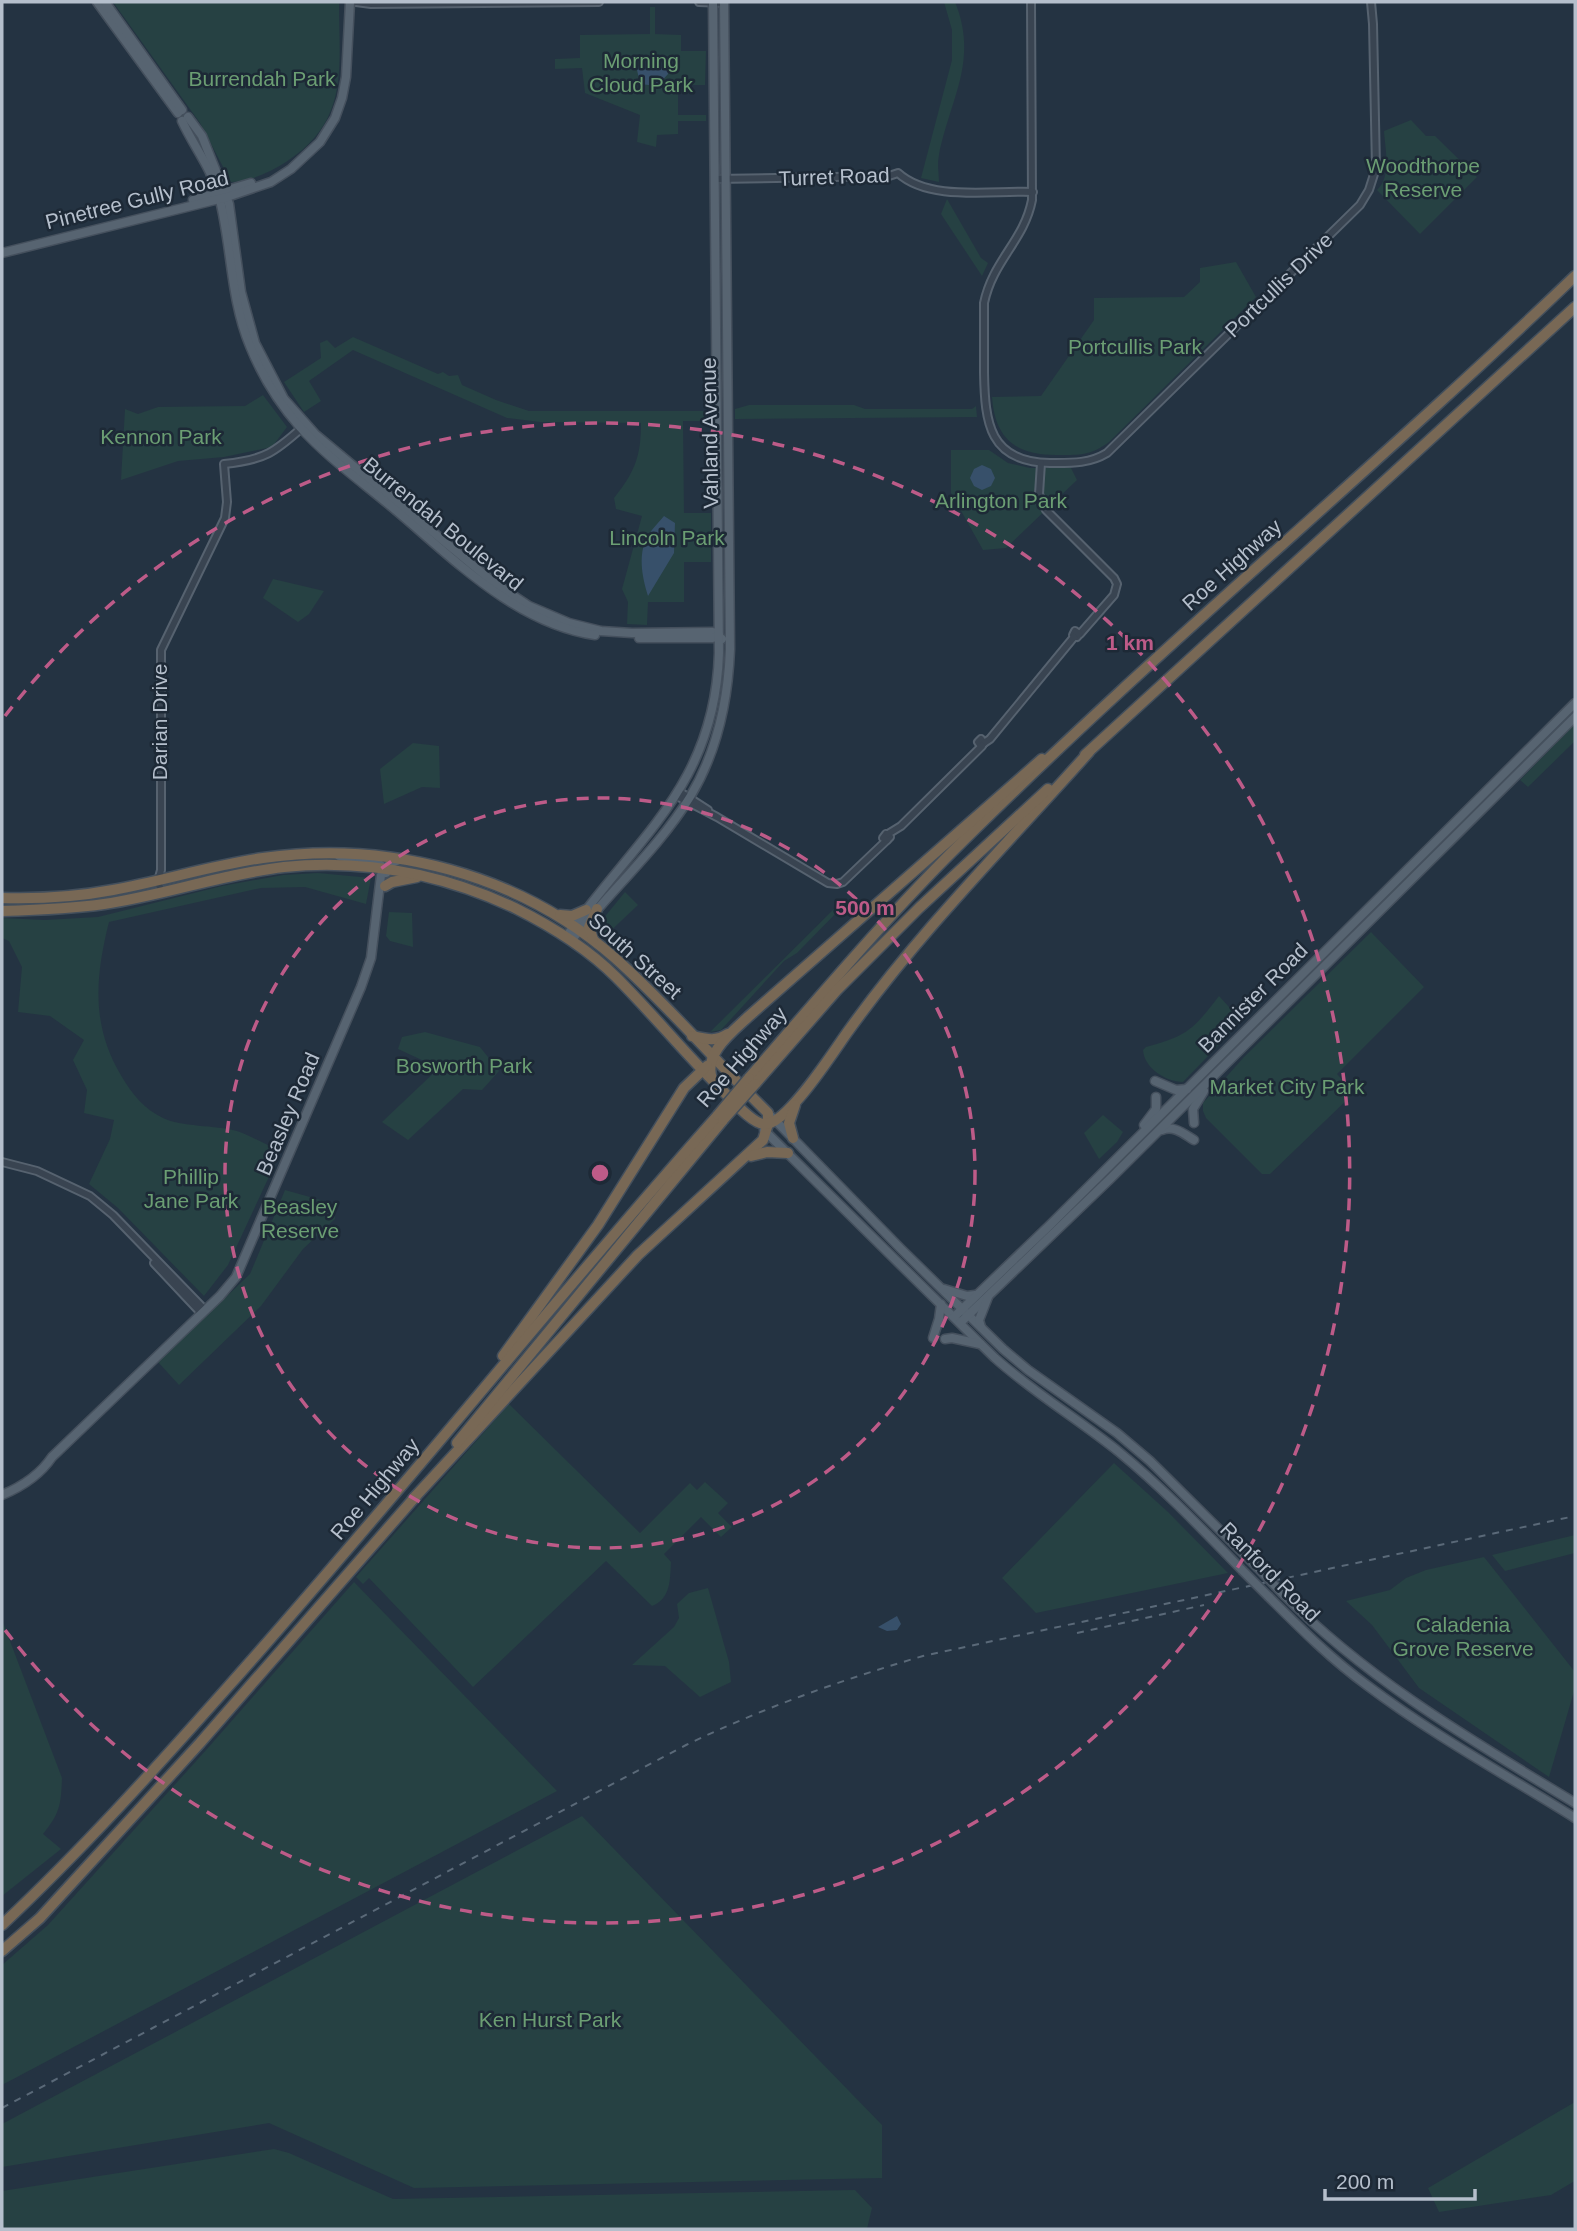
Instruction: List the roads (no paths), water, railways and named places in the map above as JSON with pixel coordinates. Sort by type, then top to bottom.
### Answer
[{"type":"highway","name":"Roe Highway","points":[[752,1081],[882,926],[981,824],[1087,723],[1557,293],[1575,273]]},
{"type":"highway","name":"Roe Highway","points":[[2,1925],[53,1877],[279,1630],[459,1420],[568,1286],[837,990],[919,908],[1575,308]]},
{"type":"highway","points":[[692,1036],[720,1039],[733,1031],[1023,774],[1087,723]]},
{"type":"highway","points":[[413,1499],[638,1255],[764,1140],[770,1126],[796,1101],[866,1006],[922,937],[1089,752]]},
{"type":"highway","name":"South Street","points":[[2,898],[88,894],[162,882],[282,867],[349,865],[385,868],[457,884],[514,908],[569,939],[616,976],[690,1056],[708,1064],[723,1069],[768,1113],[770,1126],[756,1123],[712,1080],[708,1064],[692,1036],[629,971],[594,942],[524,896],[457,872],[402,859],[334,853],[261,858],[162,882],[105,904],[2,911]]},
{"type":"highway","points":[[385,886],[402,879],[428,876]]},
{"type":"highway","points":[[556,915],[572,916],[592,910],[589,927],[594,942]]},
{"type":"highway","points":[[459,1420],[598,1225],[684,1088],[708,1064],[733,1031]]},
{"type":"highway","points":[[684,1088],[690,1070],[690,1056]]},
{"type":"highway","points":[[793,1138],[789,1123],[796,1101]]},
{"type":"highway","name":"Roe Highway","points":[[2,1951],[50,1908],[413,1499],[720,1117]]},
{"type":"highway","points":[[740,1163],[760,1153],[788,1153]]},
{"type":"main road","name":"Burrendah Boulevard","points":[[97,2],[183,115],[201,151],[222,195],[234,293],[250,346],[271,388],[303,426],[493,582],[528,606],[569,623],[601,631],[713,632],[719,635]]},
{"type":"main road","name":"Burrendah Boulevard","points":[[105,2],[163,88]]},
{"type":"main road","name":"Vahland Avenue","points":[[592,910],[679,794],[708,731],[718,682],[713,2]]},
{"type":"main road","name":"Vahland Avenue","points":[[569,939],[688,799],[719,728],[728,687],[730,646],[724,3]]},
{"type":"main road","name":"Pinetree Gully Road","points":[[2,251],[271,182],[303,160],[320,142],[335,118],[346,76],[349,5]]},
{"type":"main road","points":[[729,618],[719,635],[730,646]]},
{"type":"main road","name":"Bannister Road","points":[[965,1312],[976,1295],[1575,704]]},
{"type":"main road","name":"Bannister Road","points":[[957,1320],[1046,1241],[1575,717]]},
{"type":"main road","points":[[334,853],[349,859],[378,862],[385,868],[402,859]]},
{"type":"main road","name":"Beasley Road","points":[[2,1493],[52,1457],[203,1312],[241,1268],[377,948],[385,868]]},
{"type":"main road","name":"Beasley Road","points":[[371,958],[381,875],[385,868]]},
{"type":"main road","points":[[1155,1081],[1176,1090],[1187,1089]]},
{"type":"main road","points":[[1194,1123],[1193,1109],[1207,1082]]},
{"type":"main road","points":[[1141,1134],[1141,1129],[1156,1109],[1156,1097]]},
{"type":"main road","points":[[770,1126],[793,1138],[965,1312]]},
{"type":"main road","points":[[770,1126],[788,1153],[957,1320]]},
{"type":"main road","points":[[1157,1132],[1169,1127],[1194,1140]]},
{"type":"main road","points":[[941,1288],[962,1295],[976,1295]]},
{"type":"main road","points":[[983,1329],[979,1320],[989,1294]]},
{"type":"main road","points":[[933,1338],[941,1304]]},
{"type":"main road","name":"Ranford Road","points":[[965,1312],[1028,1370],[1117,1433],[1150,1461],[1338,1647],[1415,1703],[1575,1803]]},
{"type":"main road","name":"Ranford Road","points":[[957,1320],[1025,1384],[1101,1438],[1149,1478],[1330,1656],[1412,1717],[1575,1818]]},
{"type":"main road","points":[[945,1339],[980,1344]]},
{"type":"street","points":[[349,5],[598,2]]},
{"type":"street","points":[[699,2],[724,3]]},
{"type":"street","name":"Portcullis Drive","points":[[1031,2],[1033,192],[1026,222],[999,262],[987,288],[984,303],[984,407],[993,434],[1004,448],[1021,459],[1041,463],[1084,463],[1107,453],[1360,205],[1369,190],[1376,167],[1373,2]]},
{"type":"street","name":"Turret Road","points":[[715,179],[877,176],[898,173],[914,184],[938,190],[1033,192]]},
{"type":"street","name":"Darian Drive","points":[[162,882],[161,650],[225,518],[227,502],[224,464],[274,452],[303,426]]},
{"type":"street","points":[[679,794],[828,883],[842,882],[877,850],[998,728],[1117,590],[1114,578],[1046,510],[1039,494],[1041,463]]},
{"type":"street","points":[[2,1162],[37,1171],[90,1196],[113,1215],[203,1312]]},
{"type":"water","points":[[652,58],[663,63],[668,74],[656,84],[640,83],[637,70],[640,63]]},
{"type":"water","points":[[982,465],[991,469],[995,478],[991,486],[982,490],[974,486],[970,478],[974,469]]},
{"type":"water","points":[[664,516],[675,523],[674,553],[648,596],[643,573],[643,549],[649,534]]},
{"type":"water","points":[[897,1616],[901,1624],[897,1630],[887,1631],[878,1627]]},
{"type":"railway","points":[[2,2108],[686,1745],[803,1696],[923,1656],[1575,1516]]},
{"type":"railway","points":[[1077,1633],[1204,1605]]},
{"type":"park label","name":"Morning Cloud Park","points":[[641,73]]},
{"type":"park label","name":"Burrendah Park","points":[[262,79]]},
{"type":"park label","name":"Woodthorpe Reserve","points":[[1423,178]]},
{"type":"park label","name":"Portcullis Park","points":[[1135,347]]},
{"type":"park label","name":"Kennon Park","points":[[161,437]]},
{"type":"park label","name":"Arlington Park","points":[[1001,501]]},
{"type":"park label","name":"Lincoln Park","points":[[667,538]]},
{"type":"park label","name":"Bosworth Park","points":[[464,1066]]},
{"type":"park label","name":"Market City Park","points":[[1287,1087]]},
{"type":"park label","name":"Phillip Jane Park","points":[[191,1189]]},
{"type":"park label","name":"Beasley Reserve","points":[[300,1219]]},
{"type":"park label","name":"Caladenia Grove Reserve","points":[[1463,1637]]},
{"type":"park label","name":"Ken Hurst Park","points":[[550,2020]]}]
